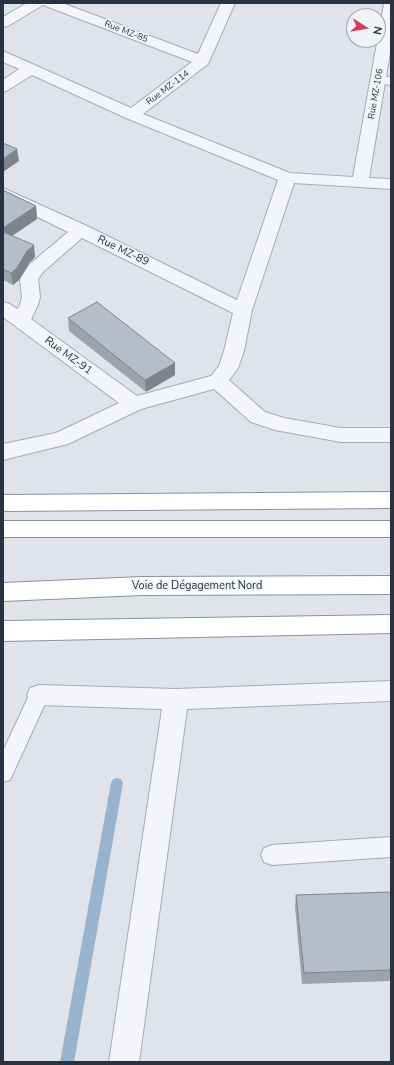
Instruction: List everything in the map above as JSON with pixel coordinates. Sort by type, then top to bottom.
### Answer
[{"type":"highway","points":[[3,502],[391,500]]},
{"type":"highway","points":[[3,529],[391,529]]},
{"type":"highway","name":"Voie de Dégagement Nord","points":[[3,592],[142,586],[391,585]]},
{"type":"highway","points":[[5,632],[391,624]]},
{"type":"street","points":[[3,23],[37,3]]},
{"type":"street","name":"Rue MZ-85","points":[[49,3],[204,61]]},
{"type":"street","points":[[204,61],[228,3]]},
{"type":"street","name":"Rue MZ-106","points":[[360,183],[384,81],[391,4]]},
{"type":"street","points":[[3,56],[132,115],[287,178],[391,184]]},
{"type":"street","name":"Rue MZ-114","points":[[132,115],[204,61]]},
{"type":"street","points":[[3,87],[30,69]]},
{"type":"street","points":[[3,452],[61,440],[134,404],[218,381],[228,368],[243,310],[287,178]]},
{"type":"street","name":"Rue MZ-89","points":[[3,193],[243,310]]},
{"type":"street","points":[[20,321],[29,305],[31,297],[29,279],[36,268],[80,230]]},
{"type":"street","name":"Rue MZ-91","points":[[3,308],[134,404]]},
{"type":"street","points":[[218,381],[258,417],[282,425],[341,435],[391,435]]},
{"type":"street","points":[[39,695],[176,699],[391,692]]},
{"type":"street","points":[[124,1062],[176,699]]},
{"type":"lane","points":[[3,773],[39,695]]},
{"type":"lane","points":[[272,854],[391,847]]},
{"type":"building","points":[[3,143],[17,149],[3,159]]},
{"type":"building","points":[[3,190],[36,206],[3,228]]},
{"type":"building","points":[[3,232],[34,245],[27,251],[17,268],[11,273],[3,269]]},
{"type":"building","points":[[97,302],[175,363],[145,380],[68,318]]},
{"type":"building","points":[[391,892],[391,970],[304,973],[296,895]]},
{"type":"waterway","points":[[67,1062],[117,783]]}]
